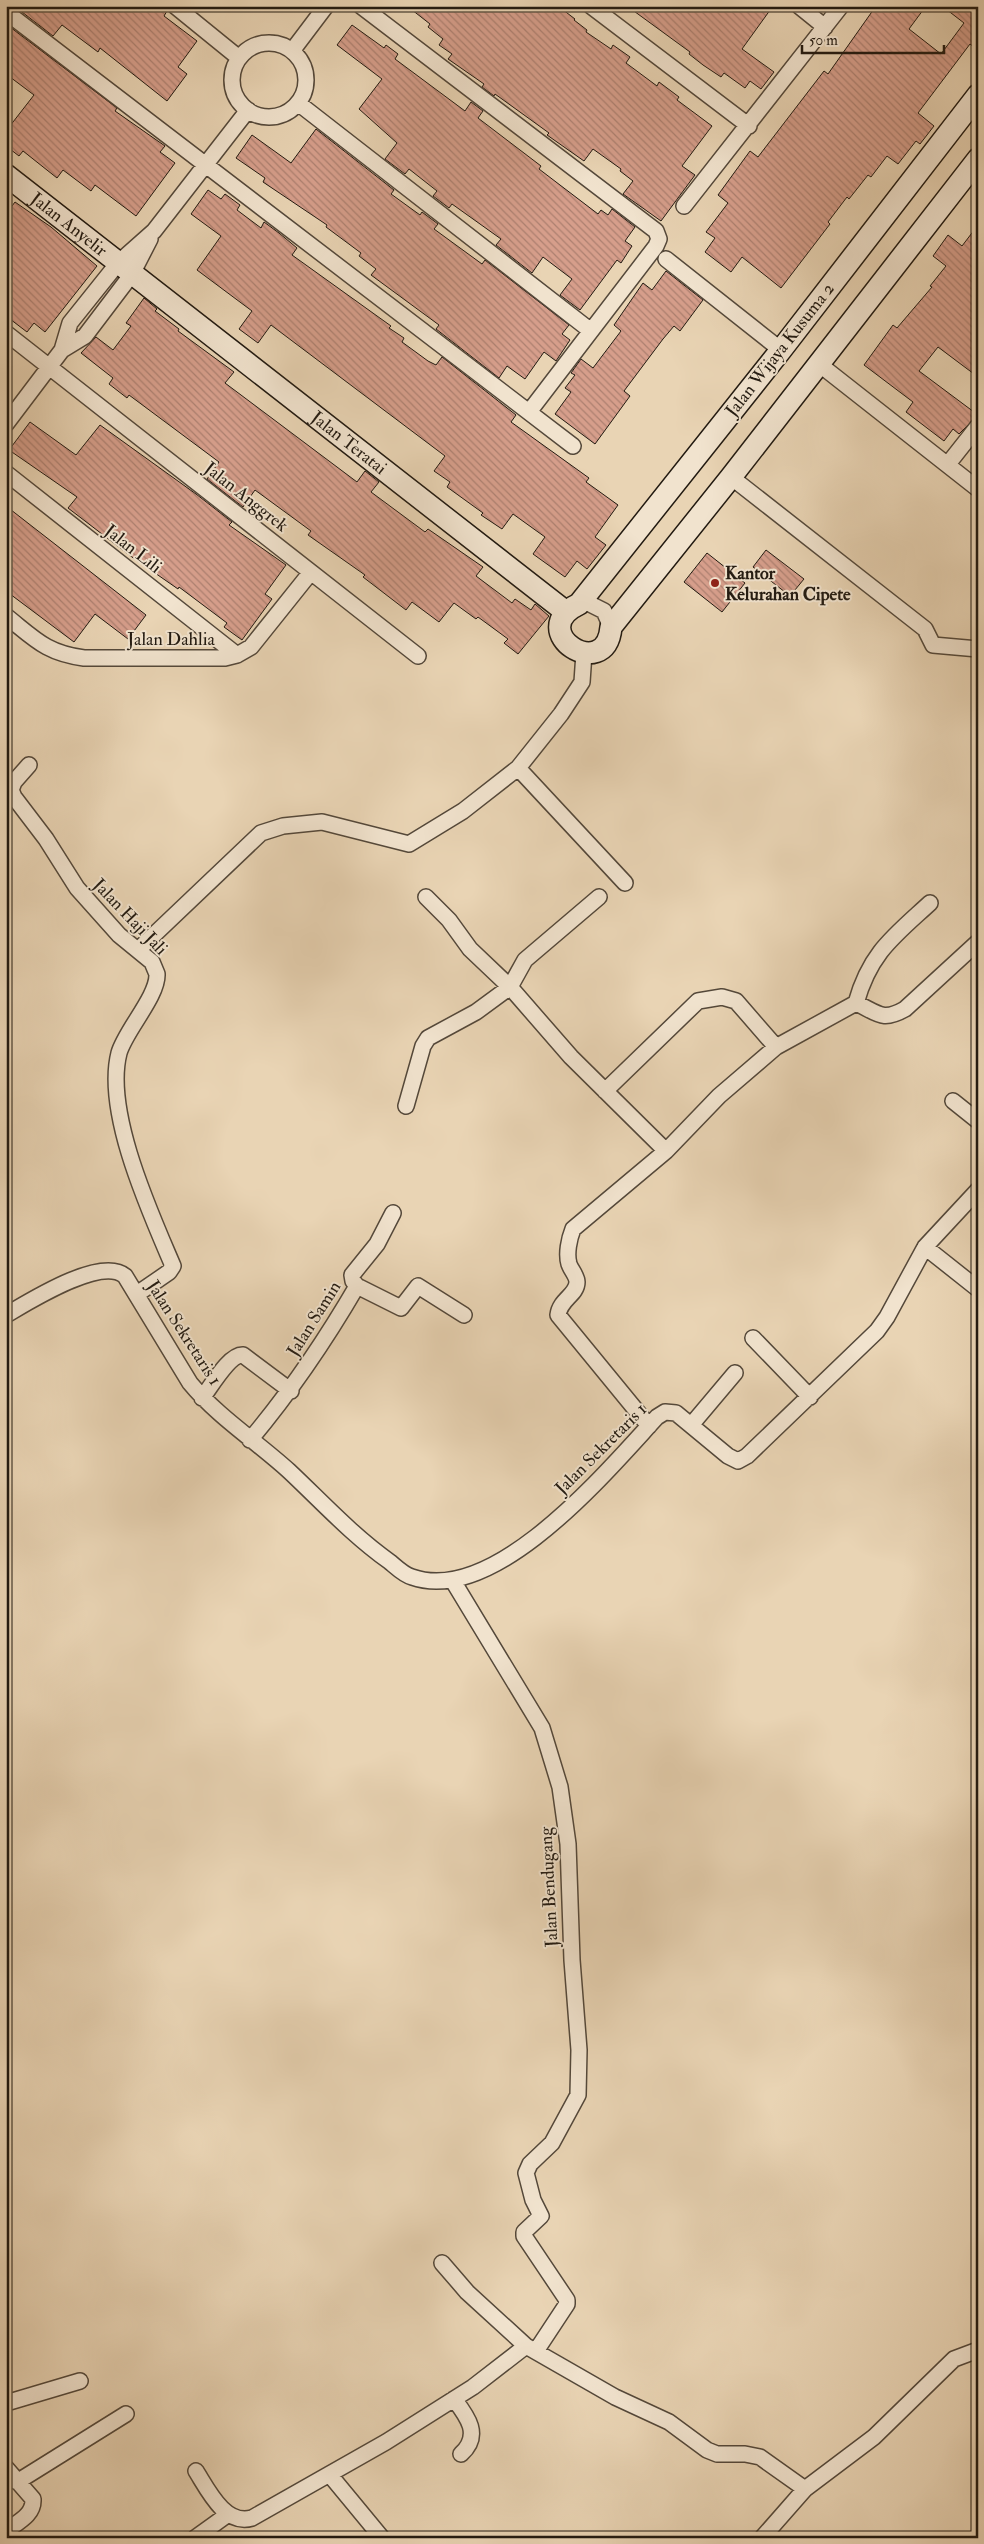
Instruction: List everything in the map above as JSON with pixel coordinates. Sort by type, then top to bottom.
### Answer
[{"type":"street","points":[[175,6],[238,58]]},
{"type":"street","points":[[292,51],[326,6]]},
{"type":"street","points":[[361,6],[656,231],[659,239],[656,246],[528,412]]},
{"type":"street","points":[[591,6],[748,126]]},
{"type":"street","points":[[799,6],[825,27]]},
{"type":"street","points":[[684,206],[841,6]]},
{"type":"street","points":[[6,12],[573,446]]},
{"type":"street","points":[[264,43],[278,44],[292,51],[298,56],[305,71],[305,88],[298,103],[291,110],[274,116],[256,114],[248,110],[241,104],[233,90],[232,73],[238,58],[250,48],[264,43]]},
{"type":"street","name":"Jalan Wijaya Kusuma 2","points":[[584,653],[572,649],[563,640],[560,627],[573,608],[781,350],[978,95]]},
{"type":"street","points":[[298,103],[591,331]]},
{"type":"street","points":[[6,424],[62,350],[70,323],[125,269],[248,110]]},
{"type":"street","points":[[138,950],[261,833],[283,826],[322,822],[409,844],[463,811],[518,768],[561,714],[582,682],[584,653],[598,650],[608,640],[611,627],[731,478],[978,159]]},
{"type":"street","name":"Jalan Anyelir","points":[[6,175],[125,269]]},
{"type":"street","points":[[666,259],[781,350]]},
{"type":"street","name":"Jalan Teratai","points":[[125,269],[573,608]]},
{"type":"street","name":"Jalan Anggrek","points":[[6,333],[418,656]]},
{"type":"street","points":[[819,364],[978,488]]},
{"type":"street","points":[[948,464],[978,426]]},
{"type":"street","name":"Jalan Lili","points":[[6,473],[237,654]]},
{"type":"street","points":[[731,478],[925,629],[933,645],[978,649]]},
{"type":"street","name":"Jalan Dahlia","points":[[6,616],[48,649],[64,655],[84,658],[225,658],[251,647],[310,572]]},
{"type":"street","points":[[573,608],[588,603],[604,611],[611,627]]},
{"type":"street","name":"Jalan Haji Jali","points":[[29,765],[14,782],[11,790],[14,797],[46,839],[77,888],[119,935],[152,962],[158,978],[120,1052],[116,1081],[121,1114],[136,1178],[173,1266],[169,1272],[137,1294]]},
{"type":"street","points":[[518,768],[625,883]]},
{"type":"street","points":[[426,897],[449,920],[470,948],[510,987],[571,1057],[666,1150]]},
{"type":"street","points":[[406,1106],[423,1046],[428,1038],[476,1012],[510,987],[525,960],[599,897]]},
{"type":"street","points":[[649,1426],[558,1315],[559,1308],[575,1291],[577,1284],[577,1279],[569,1263],[569,1239],[573,1229],[666,1150],[719,1096],[776,1047],[856,1003],[863,978],[872,962],[889,941],[930,903]]},
{"type":"street","points":[[856,1003],[884,1016],[892,1016],[905,1009],[978,942]]},
{"type":"street","points":[[605,1091],[698,1001],[722,997],[736,1001],[776,1047]]},
{"type":"street","points":[[954,1102],[978,1121]]},
{"type":"street","name":"Jalan Sekretaris 1","points":[[6,1315],[84,1275],[106,1270],[120,1271],[137,1294],[190,1383],[202,1398],[288,1470],[329,1512],[376,1553],[411,1577],[453,1581],[499,1562],[526,1544],[579,1501],[657,1417],[670,1411],[692,1424],[728,1456],[738,1461],[747,1456],[876,1331],[887,1317],[925,1247],[975,1196]]},
{"type":"street","name":"Jalan Samin","points":[[250,1440],[291,1391],[329,1334],[357,1286],[352,1281],[352,1276],[377,1244],[393,1213]]},
{"type":"street","points":[[925,1247],[978,1289]]},
{"type":"street","points":[[357,1286],[402,1308],[418,1286],[464,1315]]},
{"type":"street","points":[[752,1338],[810,1397]]},
{"type":"street","points":[[202,1398],[230,1360],[238,1355],[243,1355],[291,1391]]},
{"type":"street","points":[[692,1424],[735,1373]]},
{"type":"street","name":"Jalan Bendugang","points":[[453,1581],[542,1728],[560,1787],[568,1844],[572,1960],[579,2050],[578,2095],[552,2143],[530,2164],[526,2173],[533,2200],[541,2216],[524,2232],[524,2236],[567,2300],[567,2304],[531,2348]]},
{"type":"street","points":[[442,2263],[467,2292],[531,2348],[615,2397],[669,2422],[707,2450],[717,2454],[745,2454],[760,2458],[805,2489]]},
{"type":"street","points":[[196,2471],[227,2515],[238,2520],[252,2518],[330,2475],[454,2399],[531,2348]]},
{"type":"street","points":[[762,2538],[805,2489],[874,2437],[954,2359],[978,2350]]},
{"type":"street","points":[[6,2403],[80,2381]]},
{"type":"street","points":[[454,2399],[469,2418],[471,2425],[469,2442],[461,2454]]},
{"type":"street","points":[[17,2482],[126,2414]]},
{"type":"street","points":[[6,2468],[33,2499],[33,2508],[6,2531]]},
{"type":"street","points":[[330,2475],[382,2538]]},
{"type":"street","points":[[195,2538],[227,2515]]},
{"type":"building","points":[[26,6],[166,6],[167,11],[164,16],[197,41],[178,67],[187,74],[167,101],[100,48],[98,52],[62,25],[53,36],[22,12]]},
{"type":"building","points":[[407,6],[558,6],[587,30],[586,32],[611,49],[613,45],[630,57],[626,63],[657,86],[659,82],[679,97],[677,100],[712,126],[682,166],[695,175],[661,221],[623,194],[633,181],[620,171],[621,169],[593,149],[584,161],[547,135],[549,133],[495,94],[494,96],[482,87],[484,84],[448,59],[452,54],[439,45],[443,39],[428,27],[430,24]]},
{"type":"building","points":[[627,6],[773,6],[742,49],[774,72],[761,89],[750,81],[745,88],[724,73],[721,77],[703,65],[689,54],[690,52]]},
{"type":"building","points":[[876,6],[926,6],[909,29],[941,54],[964,23],[942,6],[969,6],[974,10],[978,6],[978,50],[970,44],[918,113],[934,126],[920,144],[916,141],[898,164],[887,156],[871,177],[868,175],[849,199],[847,197],[828,222],[830,224],[781,288],[742,257],[731,272],[705,252],[715,238],[706,232],[728,203],[718,195],[750,151],[758,157],[824,71],[828,74]]},
{"type":"building","points":[[6,24],[117,108],[115,111],[165,146],[160,152],[175,163],[136,216],[95,185],[91,191],[63,170],[57,178],[23,151],[19,156],[6,146],[6,131],[34,95],[6,74]]},
{"type":"building","points":[[352,25],[384,48],[386,45],[398,54],[395,59],[465,111],[471,102],[483,111],[478,118],[541,166],[539,169],[598,214],[601,210],[608,215],[612,209],[635,227],[625,241],[632,246],[621,263],[617,260],[580,310],[560,295],[572,279],[543,257],[532,273],[496,245],[501,239],[452,204],[449,208],[433,196],[437,191],[409,169],[405,174],[385,159],[397,143],[359,109],[382,79],[337,45]]},
{"type":"building","points":[[316,129],[394,190],[391,194],[420,215],[422,212],[438,224],[434,229],[482,264],[485,260],[569,325],[562,334],[570,340],[556,361],[544,352],[525,379],[507,366],[499,378],[436,329],[439,325],[371,275],[376,269],[359,256],[361,253],[326,227],[327,225],[263,182],[265,178],[236,158],[252,135],[291,163]]},
{"type":"building","points":[[208,190],[221,199],[225,194],[240,205],[237,210],[261,228],[264,222],[279,233],[297,248],[292,255],[391,326],[389,328],[404,338],[402,342],[428,361],[436,365],[442,357],[516,415],[511,422],[589,478],[586,482],[618,505],[595,537],[606,545],[587,569],[577,561],[565,577],[533,554],[545,537],[513,514],[502,529],[481,515],[483,513],[447,487],[450,482],[434,471],[445,456],[271,325],[258,343],[239,329],[252,311],[197,270],[221,236],[191,214]]},
{"type":"building","points":[[15,202],[51,227],[97,266],[45,332],[34,323],[27,332],[6,316],[6,214]]},
{"type":"building","points":[[978,225],[978,377],[938,347],[919,371],[978,415],[959,434],[953,429],[944,441],[906,412],[913,402],[864,365],[893,325],[897,328],[932,287],[930,286],[946,266],[933,256],[948,235],[962,246]]},
{"type":"building","points":[[666,271],[703,300],[680,331],[674,326],[624,391],[630,396],[595,444],[555,414],[571,392],[565,388],[575,375],[571,373],[581,359],[593,368],[621,331],[614,325],[643,283],[652,290]]},
{"type":"building","points":[[144,298],[157,309],[155,311],[179,329],[178,331],[234,372],[225,383],[357,482],[365,471],[379,482],[371,492],[425,532],[428,529],[483,567],[476,576],[512,603],[515,599],[531,610],[535,604],[549,616],[518,654],[504,643],[508,639],[478,617],[476,619],[454,603],[439,622],[412,602],[406,610],[363,577],[365,575],[308,535],[311,531],[255,490],[243,507],[207,479],[219,462],[129,395],[127,398],[109,384],[113,378],[81,353],[96,337],[113,350],[131,326],[126,323]]},
{"type":"building","points":[[30,422],[76,455],[100,425],[196,494],[232,522],[229,525],[286,565],[265,594],[272,599],[242,640],[224,627],[227,623],[179,587],[178,589],[132,557],[68,508],[77,497],[9,450]]},
{"type":"building","points":[[6,506],[146,615],[128,639],[95,614],[74,642],[6,591]]},
{"type":"building","points":[[766,550],[804,579],[790,596],[753,567]]},
{"type":"building","name":"Kantor Kelurahan Cipete","points":[[707,553],[745,583],[722,612],[684,582]]},
{"type":"place","name":"Kantor Kelurahan Cipete","points":[[715,583]]}]
